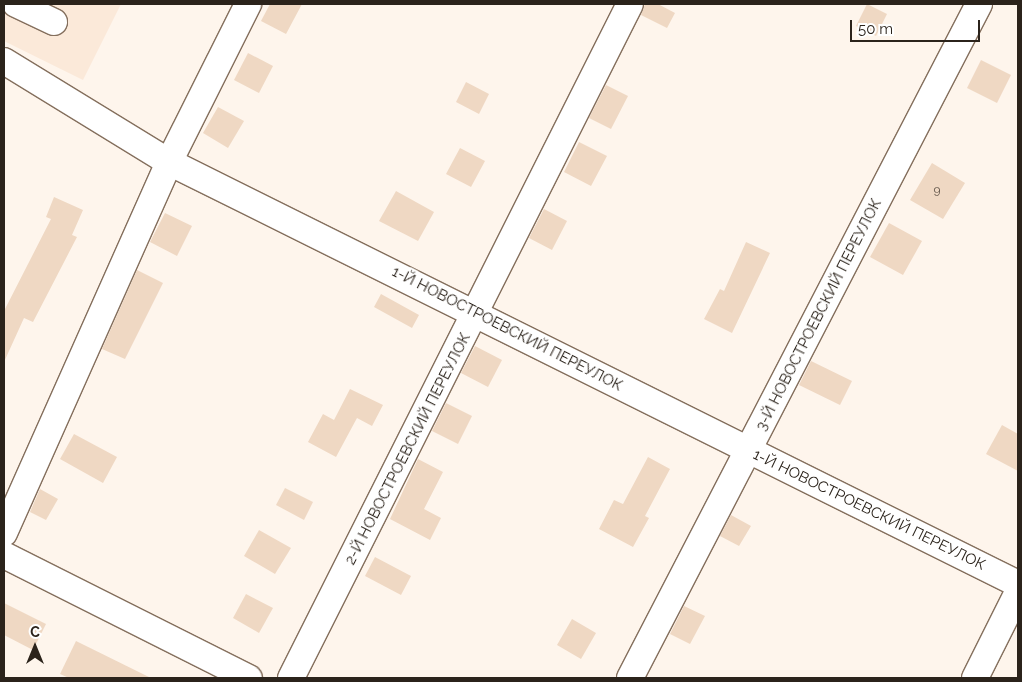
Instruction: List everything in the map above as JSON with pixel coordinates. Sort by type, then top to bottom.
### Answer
[{"type":"street","points":[[16,4],[54,22]]},
{"type":"street","points":[[4,533],[169,162],[248,4]]},
{"type":"street","name":"2-Й НОВОСТРОЕВСКИЙ ПЕРЕУЛОК","points":[[291,678],[477,312],[630,4]]},
{"type":"street","name":"3-Й НОВОСТРОЕВСКИЙ ПЕРЕУЛОК","points":[[630,678],[750,452],[979,4]]},
{"type":"street","name":"1-Й НОВОСТРОЕВСКИЙ ПЕРЕУЛОК","points":[[4,60],[169,162],[477,312],[750,452],[1018,584]]},
{"type":"street","points":[[4,555],[249,678]]},
{"type":"street","points":[[975,678],[1018,592]]},
{"type":"shaded area","points":[[4,4],[121,4],[83,80],[4,41]]},
{"type":"building","points":[[270,4],[302,4],[286,34],[261,21]]},
{"type":"building","points":[[645,4],[658,4],[675,13],[667,28],[641,15]]},
{"type":"building","points":[[867,4],[887,14],[876,36],[856,26]]},
{"type":"building","points":[[248,53],[273,66],[259,93],[234,80]]},
{"type":"building","points":[[981,60],[1011,75],[997,103],[967,88]]},
{"type":"building","points":[[466,82],[489,94],[479,114],[456,102]]},
{"type":"building","points":[[606,85],[628,96],[611,129],[589,118]]},
{"type":"building","points":[[218,107],[244,121],[228,148],[203,133]]},
{"type":"building","points":[[579,142],[607,156],[591,186],[564,172]]},
{"type":"building","points":[[460,148],[485,161],[471,187],[446,174]]},
{"type":"building","points":[[932,163],[965,183],[943,219],[910,200]]},
{"type":"building","points":[[396,191],[434,212],[418,241],[379,221]]},
{"type":"building","points":[[54,197],[83,210],[72,235],[77,237],[33,322],[24,318],[4,362],[4,311],[51,219],[46,217]]},
{"type":"building","points":[[544,209],[567,221],[552,250],[529,238]]},
{"type":"building","points":[[165,213],[192,226],[177,256],[150,242]]},
{"type":"building","points":[[889,223],[922,241],[903,275],[870,257]]},
{"type":"building","points":[[746,242],[770,253],[732,333],[704,319],[720,289],[724,291]]},
{"type":"building","points":[[137,270],[163,283],[125,359],[102,349]]},
{"type":"building","points":[[381,294],[419,315],[412,328],[374,307]]},
{"type":"building","points":[[475,346],[502,360],[488,387],[461,373]]},
{"type":"building","points":[[811,361],[852,381],[840,405],[799,385]]},
{"type":"building","points":[[350,389],[383,405],[372,426],[357,418],[336,457],[308,442],[323,414],[334,420]]},
{"type":"building","points":[[446,403],[472,416],[458,444],[432,431]]},
{"type":"building","points":[[1002,425],[1018,434],[1018,471],[986,454]]},
{"type":"building","points":[[74,434],[117,457],[103,483],[60,459]]},
{"type":"building","points":[[648,457],[670,469],[645,516],[649,518],[633,547],[599,529],[614,500],[623,504]]},
{"type":"building","points":[[418,459],[443,472],[424,509],[441,518],[430,540],[390,519]]},
{"type":"building","points":[[285,488],[313,502],[304,520],[276,505]]},
{"type":"building","points":[[40,489],[58,499],[46,520],[30,512]]},
{"type":"building","points":[[731,515],[751,526],[739,546],[720,536]]},
{"type":"building","points":[[259,530],[291,548],[275,574],[244,556]]},
{"type":"building","points":[[375,557],[411,576],[401,595],[365,576]]},
{"type":"building","points":[[246,594],[273,608],[259,633],[233,618]]},
{"type":"building","points":[[4,603],[46,624],[33,650],[4,635]]},
{"type":"building","points":[[684,606],[705,616],[690,644],[670,634]]},
{"type":"building","points":[[572,619],[596,633],[581,659],[557,645]]},
{"type":"building","points":[[76,641],[151,678],[69,678],[60,674]]}]
